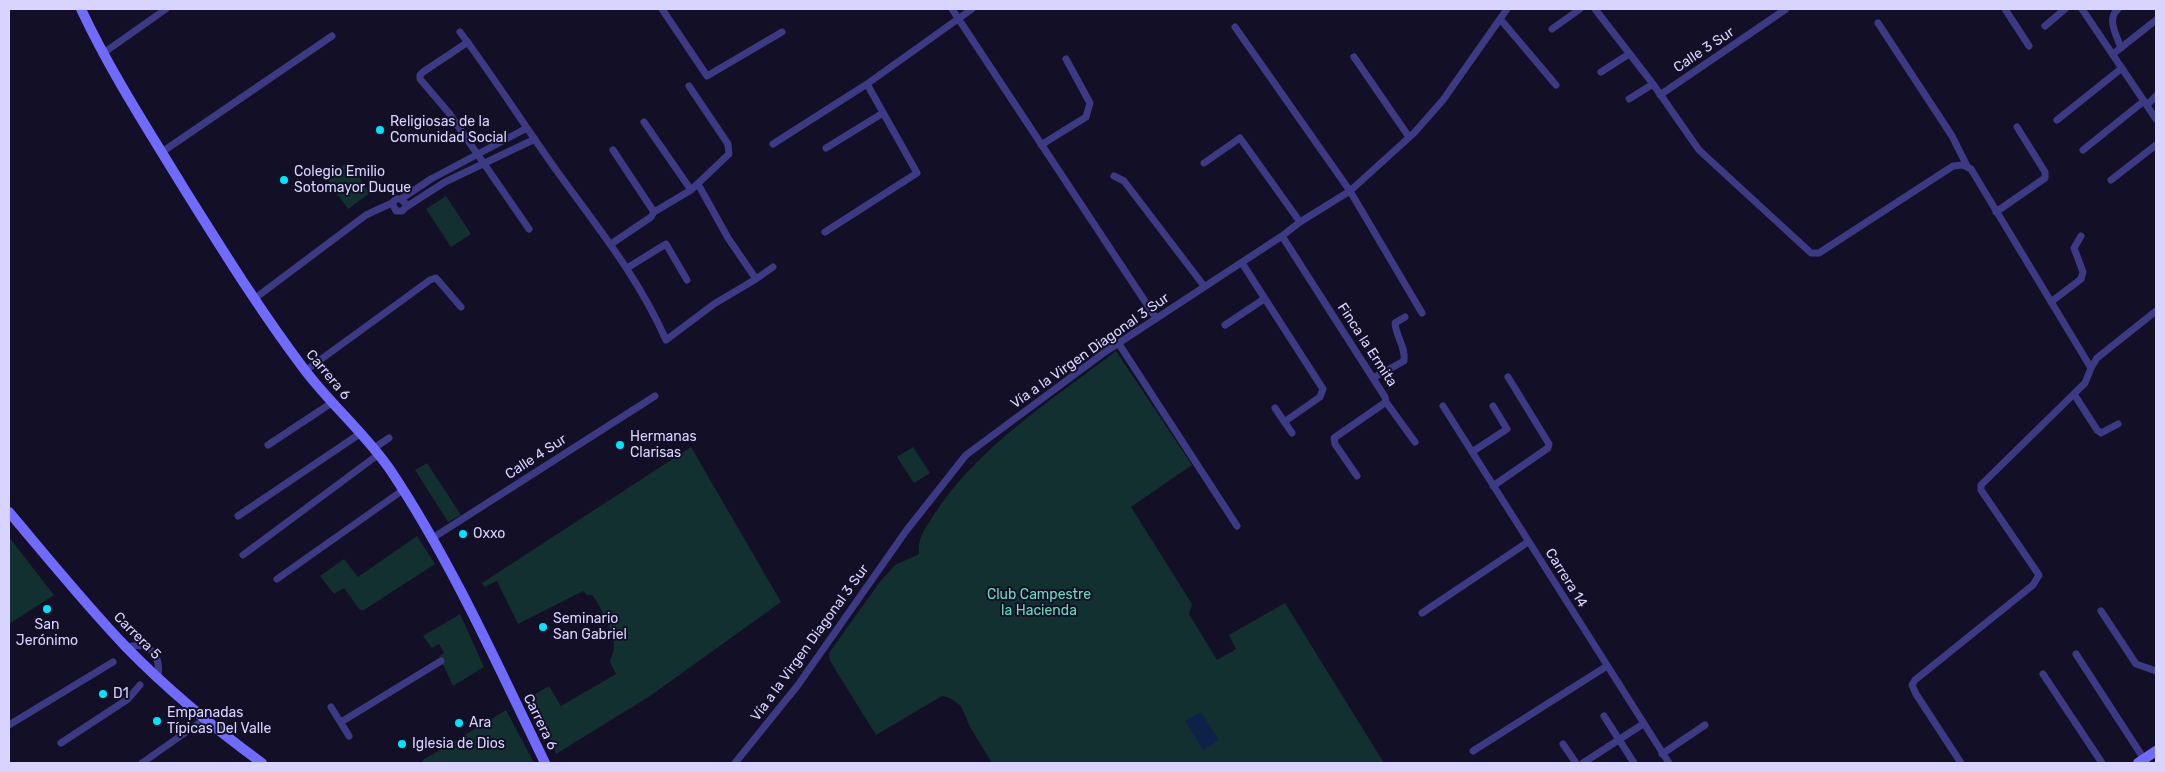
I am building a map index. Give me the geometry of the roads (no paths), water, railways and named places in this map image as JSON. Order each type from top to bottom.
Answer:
[{"type":"main road","name":"Carrera 6","points":[[81,9],[102,54],[254,299],[305,371],[376,451],[403,490],[484,635],[545,763]]},
{"type":"main road","name":"Carrera 5","points":[[9,512],[98,617],[127,647],[158,677],[262,763]]},
{"type":"main road","points":[[2141,761],[2156,751]]},
{"type":"street","points":[[102,54],[166,9]]},
{"type":"street","points":[[662,9],[707,76],[782,32]]},
{"type":"street","points":[[952,9],[1156,318]]},
{"type":"street","points":[[773,144],[867,84],[972,9]]},
{"type":"street","name":"Vía a la Virgen Diagonal 3 Sur","points":[[735,763],[798,685],[906,531],[966,455],[1156,318],[1350,191],[1409,137],[1443,100],[1507,9]]},
{"type":"street","points":[[1552,29],[1580,9]]},
{"type":"street","points":[[1595,9],[1653,84],[1698,150],[1811,253],[1818,253],[1953,166],[1967,166]]},
{"type":"street","name":"Calle 3 Sur","points":[[1660,95],[1786,9]]},
{"type":"street","points":[[2045,26],[2065,9]]},
{"type":"street","points":[[2082,9],[2155,116]]},
{"type":"street","points":[[2118,9],[2115,11],[2112,21],[2121,48]]},
{"type":"street","points":[[2007,10],[2029,46]]},
{"type":"street","points":[[1501,20],[1556,85]]},
{"type":"street","points":[[2113,54],[2156,20]]},
{"type":"street","points":[[1878,23],[1952,136],[1967,166],[1971,169],[2090,368]]},
{"type":"street","points":[[1235,27],[1350,191],[1422,313]]},
{"type":"street","points":[[460,32],[611,244],[654,311],[666,340],[714,304],[773,267]]},
{"type":"street","points":[[162,152],[332,36]]},
{"type":"street","points":[[468,42],[423,72],[420,75],[420,80],[449,113],[529,229]]},
{"type":"street","points":[[1602,72],[1629,54]]},
{"type":"street","points":[[1354,57],[1409,137]]},
{"type":"street","points":[[1041,145],[1086,117],[1090,103],[1066,59]]},
{"type":"street","points":[[2057,120],[2122,68]]},
{"type":"street","points":[[824,232],[917,173],[867,84]]},
{"type":"street","points":[[1629,99],[1653,84]]},
{"type":"street","points":[[611,244],[651,217],[654,212],[691,190],[729,154],[728,144],[689,86]]},
{"type":"street","points":[[2083,150],[2156,96]]},
{"type":"street","points":[[826,148],[883,112]]},
{"type":"street","points":[[644,122],[691,190]]},
{"type":"street","points":[[1996,212],[2045,178],[2045,172],[2017,127]]},
{"type":"street","points":[[254,299],[366,215],[392,203],[396,199],[401,199],[420,186],[527,128]]},
{"type":"street","points":[[516,134],[522,144]]},
{"type":"street","points":[[1204,163],[1240,138],[1300,222]]},
{"type":"street","points":[[392,203],[396,212],[402,211],[462,173],[535,139]]},
{"type":"street","points":[[2111,180],[2156,145]]},
{"type":"street","points":[[613,150],[654,212]]},
{"type":"street","points":[[458,165],[462,173]]},
{"type":"street","points":[[1114,176],[1124,181],[1204,286]]},
{"type":"street","points":[[698,184],[728,238],[756,279]]},
{"type":"street","points":[[420,186],[425,195]]},
{"type":"street","points":[[401,199],[406,204],[406,207]]},
{"type":"street","name":"Finca la Ermita","points":[[1282,236],[1385,397],[1386,402],[1334,438],[1335,444],[1357,476]]},
{"type":"street","points":[[2051,302],[2081,279],[2083,272],[2074,248],[2081,236]]},
{"type":"street","points":[[627,268],[666,244],[687,280]]},
{"type":"street","points":[[1242,263],[1323,389],[1320,397],[1284,422]]},
{"type":"street","points":[[305,371],[430,280],[436,278],[462,307]]},
{"type":"street","points":[[1225,325],[1264,299]]},
{"type":"street","points":[[1961,763],[1912,686],[1915,680],[2033,586],[2039,575],[1980,487],[2085,383],[2090,368],[2097,358],[2156,310]]},
{"type":"street","points":[[1373,378],[1404,361],[1405,353],[1396,331],[1395,323],[1405,317]]},
{"type":"street","points":[[1119,344],[1237,526]]},
{"type":"street","points":[[1493,486],[1548,448],[1549,444],[1508,377]]},
{"type":"street","points":[[2074,394],[2097,430],[2101,433],[2118,424]]},
{"type":"street","name":"Calle 4 Sur","points":[[431,539],[655,396]]},
{"type":"street","points":[[268,445],[333,402]]},
{"type":"street","points":[[1386,402],[1415,442]]},
{"type":"street","name":"Carrera 14","points":[[1443,406],[1668,763]]},
{"type":"street","points":[[1472,452],[1507,429],[1493,406]]},
{"type":"street","points":[[1275,408],[1292,433]]},
{"type":"street","points":[[238,516],[361,433]]},
{"type":"street","points":[[243,556],[376,451],[389,438]]},
{"type":"street","points":[[277,579],[403,490]]},
{"type":"street","points":[[1422,613],[1528,542]]},
{"type":"street","points":[[2101,611],[2136,664],[2156,670]]},
{"type":"street","points":[[127,647],[144,646],[152,651],[157,657],[160,666],[158,677]]},
{"type":"street","points":[[2076,654],[2141,761]]},
{"type":"street","points":[[341,722],[441,661]]},
{"type":"street","points":[[9,725],[113,662]]},
{"type":"street","points":[[1473,751],[1607,666]]},
{"type":"street","points":[[2043,674],[2102,763]]},
{"type":"street","points":[[61,743],[128,699],[140,685]]},
{"type":"street","points":[[331,707],[349,736]]},
{"type":"street","points":[[1604,716],[1634,763]]},
{"type":"street","points":[[142,763],[206,718]]},
{"type":"street","points":[[1582,763],[1643,724]]},
{"type":"street","points":[[1662,754],[1705,725]]},
{"type":"street","points":[[1563,744],[1574,762]]},
{"type":"water","points":[[1201,712],[1219,740],[1203,750],[1185,721]]},
{"type":"place","name":"Religiosas de la Comunidad Social","points":[[380,130]]},
{"type":"place","name":"Colegio Emilio Sotomayor Duque","points":[[284,180]]},
{"type":"place","name":"Hermanas Clarisas","points":[[620,445]]},
{"type":"place","name":"Oxxo","points":[[463,534]]},
{"type":"place","name":"San Jerónimo","points":[[47,609]]},
{"type":"place","name":"Seminario San Gabriel","points":[[543,627]]},
{"type":"place","name":"D1","points":[[103,694]]},
{"type":"place","name":"Empanadas Típicas Del Valle","points":[[157,721]]},
{"type":"place","name":"Ara","points":[[459,723]]},
{"type":"place","name":"Iglesia de Dios","points":[[402,744]]},
{"type":"park label","name":"Club Campestre la Hacienda","points":[[1039,604]]}]
